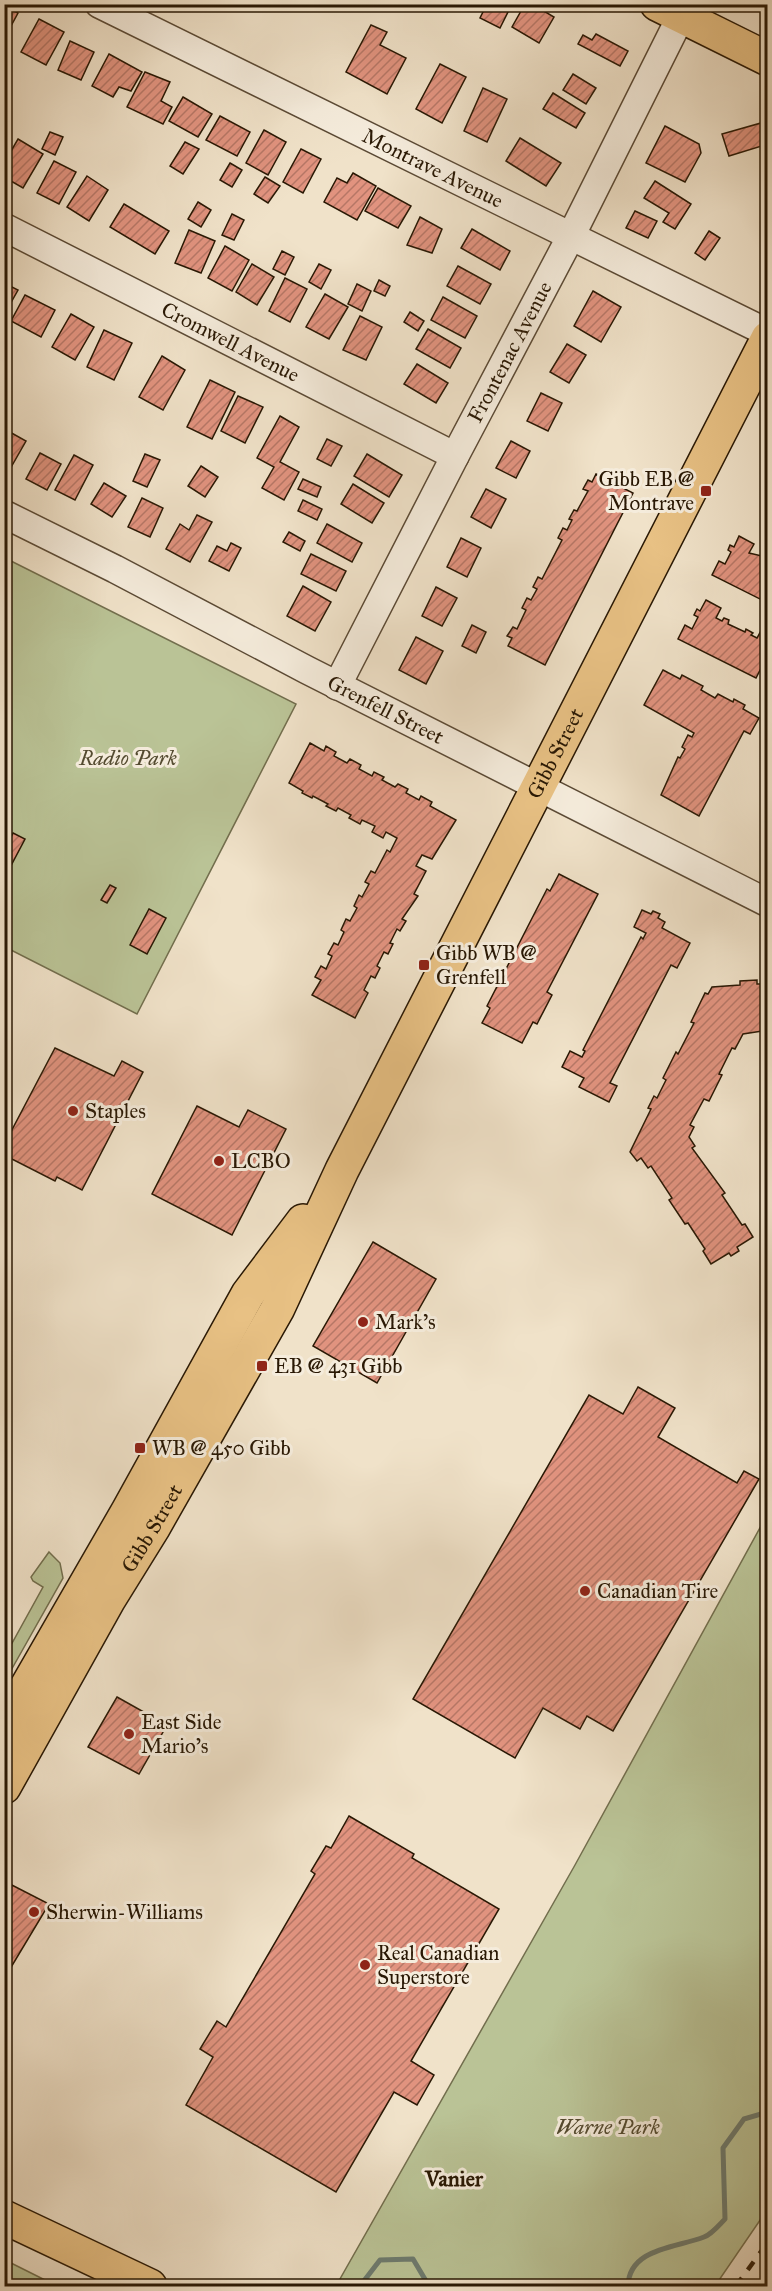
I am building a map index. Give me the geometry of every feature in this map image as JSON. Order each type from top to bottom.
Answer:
[{"type":"main road","points":[[669,10],[768,59]]},
{"type":"main road","name":"Gibb Street","points":[[4,1787],[109,1599],[153,1528],[278,1308],[342,1170],[768,338]]},
{"type":"main road","name":"Gibb Street","points":[[4,1726],[128,1511],[248,1294],[342,1170]]},
{"type":"main road","points":[[4,2217],[150,2286]]},
{"type":"street","name":"Montrave Avenue","points":[[99,4],[768,333]]},
{"type":"street","name":"Frontenac Avenue","points":[[337,686],[571,236],[669,10]]},
{"type":"street","name":"Cromwell Avenue","points":[[4,227],[455,456]]},
{"type":"street","name":"Grenfell Street","points":[[4,514],[115,569],[337,686],[768,903]]},
{"type":"green space","name":"Radio Park","points":[[5,558],[296,704],[137,1014],[5,947]]},
{"type":"green space","name":"Warne Park","points":[[767,1515],[767,2210],[715,2286],[336,2286],[575,1865]]},
{"type":"green space","points":[[49,1552],[60,1563],[63,1578],[5,1681],[5,1656],[43,1587],[31,1577]]},
{"type":"green space","points":[[5,2260],[57,2286],[5,2286]]},
{"type":"building","points":[[487,4],[512,4],[500,28],[480,18]]},
{"type":"building","points":[[525,4],[532,4],[554,17],[539,43],[512,27]]},
{"type":"building","points":[[4,5],[18,13],[5,37],[4,37]]},
{"type":"building","points":[[39,19],[64,32],[46,65],[21,52]]},
{"type":"building","points":[[371,25],[387,32],[380,45],[406,58],[387,94],[346,72]]},
{"type":"building","points":[[596,34],[628,51],[620,66],[578,44],[583,35],[592,40]]},
{"type":"building","points":[[70,41],[94,52],[81,80],[58,70]]},
{"type":"building","points":[[109,54],[142,72],[131,91],[119,87],[113,97],[92,86]]},
{"type":"building","points":[[440,64],[466,77],[442,123],[416,109]]},
{"type":"building","points":[[145,72],[170,82],[161,101],[172,107],[163,124],[127,107]]},
{"type":"building","points":[[573,74],[596,88],[586,104],[563,90]]},
{"type":"building","points":[[483,88],[507,99],[487,142],[464,131]]},
{"type":"building","points":[[553,93],[585,113],[576,128],[543,109]]},
{"type":"building","points":[[183,97],[212,114],[198,137],[169,121]]},
{"type":"building","points":[[220,116],[250,132],[237,156],[206,140]]},
{"type":"building","points":[[768,121],[768,144],[729,156],[722,134]]},
{"type":"building","points":[[665,126],[699,144],[701,153],[685,182],[646,163]]},
{"type":"building","points":[[264,130],[286,142],[268,175],[246,163]]},
{"type":"building","points":[[50,132],[63,137],[55,155],[42,149]]},
{"type":"building","points":[[520,138],[561,163],[546,186],[506,161]]},
{"type":"building","points":[[18,139],[43,154],[23,188],[4,177],[4,163]]},
{"type":"building","points":[[185,142],[199,149],[183,174],[170,166]]},
{"type":"building","points":[[301,149],[321,159],[303,193],[283,182]]},
{"type":"building","points":[[54,161],[76,172],[59,204],[37,193]]},
{"type":"building","points":[[230,163],[242,170],[232,187],[220,180]]},
{"type":"building","points":[[353,173],[376,186],[357,220],[324,202],[337,178],[347,183]]},
{"type":"building","points":[[87,176],[108,190],[89,221],[67,207]]},
{"type":"building","points":[[265,177],[280,186],[268,203],[254,194]]},
{"type":"building","points":[[655,181],[691,204],[675,229],[663,222],[669,213],[644,198]]},
{"type":"building","points":[[378,188],[411,206],[398,228],[365,211]]},
{"type":"building","points":[[198,202],[211,210],[201,227],[188,219]]},
{"type":"building","points":[[124,204],[169,231],[155,254],[110,227]]},
{"type":"building","points":[[635,211],[657,221],[648,238],[626,228]]},
{"type":"building","points":[[232,214],[244,220],[234,240],[222,235]]},
{"type":"building","points":[[420,217],[442,229],[432,253],[407,245]]},
{"type":"building","points":[[472,229],[510,251],[500,270],[461,248]]},
{"type":"building","points":[[189,230],[215,241],[201,273],[175,263]]},
{"type":"building","points":[[709,231],[720,238],[705,260],[695,253]]},
{"type":"building","points":[[225,246],[249,260],[232,291],[208,278]]},
{"type":"building","points":[[282,251],[294,257],[285,275],[273,269]]},
{"type":"building","points":[[252,264],[274,277],[257,305],[236,292]]},
{"type":"building","points":[[319,264],[331,270],[321,289],[309,282]]},
{"type":"building","points":[[458,266],[491,284],[480,304],[447,286]]},
{"type":"building","points":[[285,278],[307,289],[290,322],[269,311]]},
{"type":"building","points":[[379,280],[390,286],[385,296],[374,291]]},
{"type":"building","points":[[4,283],[18,290],[4,315]]},
{"type":"building","points":[[357,284],[371,291],[362,311],[348,304]]},
{"type":"building","points":[[593,291],[621,307],[601,342],[574,326]]},
{"type":"building","points":[[325,294],[348,307],[329,339],[306,327]]},
{"type":"building","points":[[25,295],[55,310],[41,337],[11,321]]},
{"type":"building","points":[[443,297],[477,316],[465,338],[431,320]]},
{"type":"building","points":[[410,312],[424,321],[418,331],[404,322]]},
{"type":"building","points":[[71,314],[94,327],[75,360],[52,347]]},
{"type":"building","points":[[360,316],[382,327],[366,360],[343,350]]},
{"type":"building","points":[[428,329],[461,348],[450,368],[416,349]]},
{"type":"building","points":[[104,330],[132,343],[114,380],[87,367]]},
{"type":"building","points":[[567,344],[586,355],[569,383],[550,372]]},
{"type":"building","points":[[162,356],[185,370],[163,410],[139,397]]},
{"type":"building","points":[[417,364],[448,383],[436,403],[404,384]]},
{"type":"building","points":[[210,380],[235,392],[212,439],[187,427]]},
{"type":"building","points":[[541,393],[562,403],[548,431],[527,421]]},
{"type":"building","points":[[238,396],[263,407],[245,443],[221,431]]},
{"type":"building","points":[[280,416],[299,427],[280,462],[299,472],[284,500],[262,488],[274,467],[257,458]]},
{"type":"building","points":[[8,431],[26,441],[10,469],[4,466],[4,437]]},
{"type":"building","points":[[327,439],[342,446],[331,466],[317,459]]},
{"type":"building","points":[[511,441],[530,451],[516,478],[496,468]]},
{"type":"building","points":[[40,453],[61,464],[47,490],[26,479]]},
{"type":"building","points":[[145,454],[160,460],[147,487],[133,481]]},
{"type":"building","points":[[367,454],[402,475],[389,497],[354,476]]},
{"type":"building","points":[[74,455],[93,465],[75,500],[55,490]]},
{"type":"building","points":[[201,466],[218,477],[205,497],[188,486]]},
{"type":"building","points":[[596,474],[633,493],[545,665],[508,646],[512,638],[507,636],[513,627],[517,629],[526,610],[522,608],[527,598],[531,600],[537,589],[533,587],[538,577],[542,579],[562,540],[558,538],[563,528],[567,530],[572,520],[569,519],[574,510],[577,511],[588,491],[583,489],[588,480],[592,482]]},
{"type":"building","points":[[303,479],[321,487],[317,497],[298,489]]},
{"type":"building","points":[[104,483],[126,496],[112,517],[91,504]]},
{"type":"building","points":[[353,484],[384,503],[372,523],[341,504]]},
{"type":"building","points":[[486,489],[506,499],[491,528],[471,517]]},
{"type":"building","points":[[142,498],[163,508],[150,537],[128,527]]},
{"type":"building","points":[[303,500],[322,509],[317,520],[298,511]]},
{"type":"building","points":[[197,515],[212,522],[190,562],[166,549],[180,524],[189,530]]},
{"type":"building","points":[[327,524],[362,543],[352,562],[317,543]]},
{"type":"building","points":[[289,532],[305,541],[300,551],[283,542]]},
{"type":"building","points":[[739,536],[754,544],[749,553],[762,556],[761,559],[768,562],[768,603],[712,575],[719,561],[725,564],[731,552],[728,550],[730,545],[734,547]]},
{"type":"building","points":[[461,538],[481,548],[467,577],[447,567]]},
{"type":"building","points":[[231,543],[241,548],[229,571],[209,561],[217,546],[227,551]]},
{"type":"building","points":[[311,554],[346,571],[336,591],[301,574]]},
{"type":"building","points":[[303,586],[331,602],[315,631],[287,616]]},
{"type":"building","points":[[436,587],[457,598],[442,626],[422,616]]},
{"type":"building","points":[[706,600],[721,608],[716,618],[722,621],[724,618],[729,620],[728,624],[745,632],[746,629],[757,638],[762,629],[768,631],[768,655],[756,678],[678,639],[685,625],[692,629],[698,617],[694,615],[697,609],[700,611]]},
{"type":"building","points":[[472,625],[486,632],[476,653],[462,646]]},
{"type":"building","points":[[416,637],[443,651],[426,684],[399,670]]},
{"type":"building","points":[[663,670],[680,679],[682,675],[703,686],[701,690],[715,698],[718,694],[733,702],[734,699],[745,705],[743,709],[759,718],[750,734],[744,731],[699,816],[661,795],[678,757],[680,758],[685,749],[682,747],[688,735],[692,737],[694,733],[644,705]]},
{"type":"building","points":[[310,743],[324,751],[326,746],[336,752],[334,756],[347,763],[350,759],[361,765],[359,769],[372,776],[374,772],[384,777],[382,780],[395,787],[398,784],[408,789],[406,793],[419,800],[421,796],[432,802],[430,806],[456,820],[432,859],[422,855],[416,866],[426,871],[414,894],[418,896],[402,919],[406,921],[400,931],[397,929],[390,943],[393,944],[388,954],[384,952],[377,966],[380,968],[375,978],[371,976],[364,990],[368,993],[355,1018],[312,995],[321,980],[315,977],[321,966],[326,969],[332,956],[328,954],[334,943],[338,945],[344,932],[341,930],[346,919],[350,921],[357,908],[354,906],[359,895],[362,897],[369,884],[365,882],[371,871],[375,873],[387,850],[390,852],[397,838],[386,832],[383,838],[372,832],[375,826],[362,820],[360,824],[349,818],[351,815],[338,808],[336,811],[326,806],[328,804],[302,793],[303,791],[289,783]]},
{"type":"building","points":[[13,833],[25,839],[4,879],[4,845],[7,846]]},
{"type":"building","points":[[559,874],[598,894],[547,992],[552,995],[537,1024],[533,1022],[522,1043],[482,1023],[490,1008],[487,1006],[547,889],[550,891]]},
{"type":"building","points":[[110,885],[116,888],[107,903],[101,900]]},
{"type":"building","points":[[149,909],[166,918],[147,954],[130,945]]},
{"type":"building","points":[[642,910],[651,914],[653,911],[660,914],[658,918],[665,922],[662,928],[690,943],[677,968],[671,965],[610,1083],[617,1086],[609,1102],[579,1087],[584,1078],[562,1067],[570,1051],[582,1057],[585,1051],[583,1050],[641,937],[643,939],[646,933],[634,927]]},
{"type":"building","points":[[757,980],[757,984],[768,984],[768,1030],[743,1034],[735,1049],[732,1048],[709,1101],[704,1099],[690,1125],[694,1127],[689,1137],[695,1146],[692,1148],[725,1193],[722,1195],[742,1225],[745,1224],[753,1237],[737,1247],[739,1251],[731,1256],[729,1253],[711,1264],[703,1251],[705,1249],[669,1200],[672,1198],[651,1166],[648,1168],[641,1158],[637,1161],[630,1152],[651,1109],[648,1108],[654,1096],[657,1098],[666,1080],[663,1078],[694,1023],[691,1022],[705,993],[708,994],[712,987],[740,985],[740,981]]},
{"type":"building","name":"Staples","points":[[55,1048],[114,1076],[122,1061],[143,1072],[82,1190],[57,1177],[55,1181],[4,1155],[4,1145]]},
{"type":"building","name":"LCBO","points":[[197,1106],[239,1127],[248,1110],[286,1129],[232,1235],[152,1194]]},
{"type":"building","points":[[373,1242],[436,1279],[377,1383],[313,1346]]},
{"type":"building","name":"Canadian Tire","points":[[638,1387],[675,1408],[658,1437],[737,1483],[744,1471],[759,1479],[613,1731],[587,1716],[580,1729],[543,1708],[515,1758],[413,1699],[589,1395],[623,1414]]},
{"type":"building","points":[[117,1697],[167,1725],[139,1774],[88,1747]]},
{"type":"building","name":"Real Canadian Superstore","points":[[349,1816],[414,1854],[412,1858],[499,1909],[411,2061],[434,2075],[417,2105],[394,2092],[336,2192],[186,2105],[213,2057],[200,2049],[217,2021],[226,2027],[315,1874],[311,1871],[326,1846],[331,1848]]},
{"type":"building","points":[[4,1881],[49,1904],[4,1979]]},
{"type":"waterway","points":[[628,2286],[630,2273],[645,2257],[656,2251],[707,2236],[725,2219],[723,2148],[744,2119],[768,2112]]},
{"type":"waterway","points":[[360,2286],[380,2260],[413,2259],[429,2286]]},
{"type":"waterway","points":[[4,2280],[17,2286]]},
{"type":"railway","points":[[736,2286],[768,2242]]},
{"type":"place","name":"Gibb EB @ Montrave","points":[[706,491]]},
{"type":"place","name":"Gibb WB @ Grenfell","points":[[424,965]]},
{"type":"place","name":"Staples","points":[[73,1111]]},
{"type":"place","name":"LCBO","points":[[219,1161]]},
{"type":"place","name":"Mark's","points":[[363,1322]]},
{"type":"place","name":"EB @ 431 Gibb","points":[[262,1366]]},
{"type":"place","name":"WB @ 450 Gibb","points":[[140,1448]]},
{"type":"place","name":"Canadian Tire","points":[[585,1591]]},
{"type":"place","name":"East Side Mario's","points":[[129,1734]]},
{"type":"place","name":"Sherwin-Williams","points":[[34,1912]]},
{"type":"place","name":"Real Canadian Superstore","points":[[365,1965]]},
{"type":"district","name":"Vanier","points":[[454,2178]]}]
